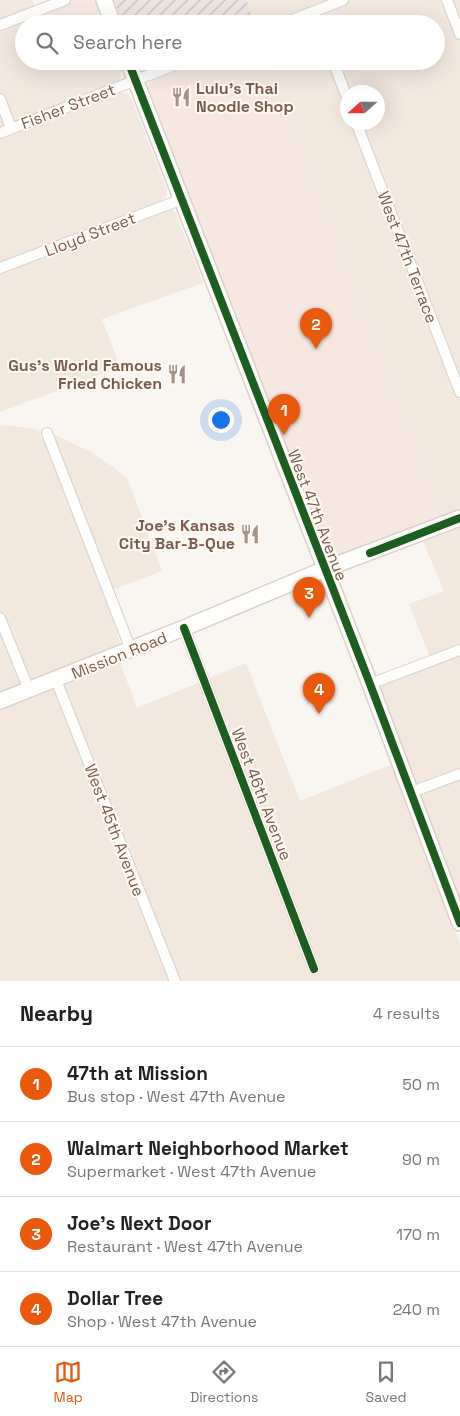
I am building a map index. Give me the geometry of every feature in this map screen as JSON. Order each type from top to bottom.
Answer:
[{"type":"street","points":[[26,15],[65,0]]},
{"type":"street","points":[[104,0],[110,15]]},
{"type":"street","points":[[306,15],[343,0]]},
{"type":"street","points":[[447,0],[460,34]]},
{"type":"street","points":[[0,25],[15,19]]},
{"type":"street","name":"West 47th Avenue","points":[[131,70],[180,200],[370,684],[409,793],[456,900],[460,923]]},
{"type":"street","name":"Fisher Street","points":[[0,132],[161,70]]},
{"type":"street","points":[[336,70],[342,85]]},
{"type":"street","points":[[0,100],[11,128]]},
{"type":"street","name":"West 47th Terrace","points":[[359,130],[460,392]]},
{"type":"street","name":"Lloyd Street","points":[[0,268],[180,200]]},
{"type":"street","points":[[47,433],[131,650]]},
{"type":"street","name":"Mission Road","points":[[0,701],[131,650],[324,570],[460,518]]},
{"type":"street","points":[[0,618],[29,690]]},
{"type":"street","name":"West 46th Avenue","points":[[184,628],[314,969]]},
{"type":"street","points":[[370,684],[460,650]]},
{"type":"street","name":"West 45th Avenue","points":[[56,680],[175,981]]},
{"type":"street","points":[[409,793],[460,774]]},
{"type":"shaded area","points":[[0,0],[32,0],[38,15],[15,15],[15,70],[121,70],[120,80],[0,128]]},
{"type":"shaded area","points":[[73,0],[94,0],[99,15],[37,15]]},
{"type":"shaded area","points":[[114,0],[246,0],[252,15],[120,15]]},
{"type":"shaded area","points":[[246,0],[460,0],[460,510],[439,518],[266,70],[445,70],[445,15],[252,15]]},
{"type":"shaded area","points":[[178,70],[266,70],[439,518],[336,558],[330,557],[326,551],[148,88],[149,84],[156,78]]},
{"type":"shaded area","points":[[120,92],[127,94],[132,100],[167,190],[166,197],[159,202],[0,263],[0,139]]},
{"type":"shaded area","points":[[171,208],[175,212],[203,283],[102,319],[120,367],[0,412],[0,271]]},
{"type":"shaded area","points":[[0,425],[30,428],[57,436],[89,451],[128,480],[162,571],[104,593],[121,645],[0,695]]},
{"type":"shaded area","points":[[460,525],[460,908],[379,690],[381,685],[433,665],[409,604],[444,591],[422,539]]},
{"type":"shaded area","points":[[120,662],[137,708],[246,663],[300,801],[391,765],[460,944],[460,981],[0,981],[0,708]]},
{"type":"cycle path","points":[[131,70],[370,684],[460,923]]},
{"type":"cycle path","points":[[370,553],[460,518]]},
{"type":"cycle path","points":[[184,628],[314,969]]},
{"type":"place","name":"Lulu's Thai Noodle Shop","points":[[181,97]]},
{"type":"place","name":"Walmart Neighborhood Market","points":[[316,349]]},
{"type":"place","name":"Gus's World Famous Fried Chicken","points":[[177,374]]},
{"type":"place","name":"47th at Mission","points":[[284,435]]},
{"type":"place","name":"Joe's Kansas City Bar-B-Que","points":[[250,534]]},
{"type":"place","name":"Joe's Next Door","points":[[309,618]]},
{"type":"place","name":"Dollar Tree","points":[[319,714]]}]
